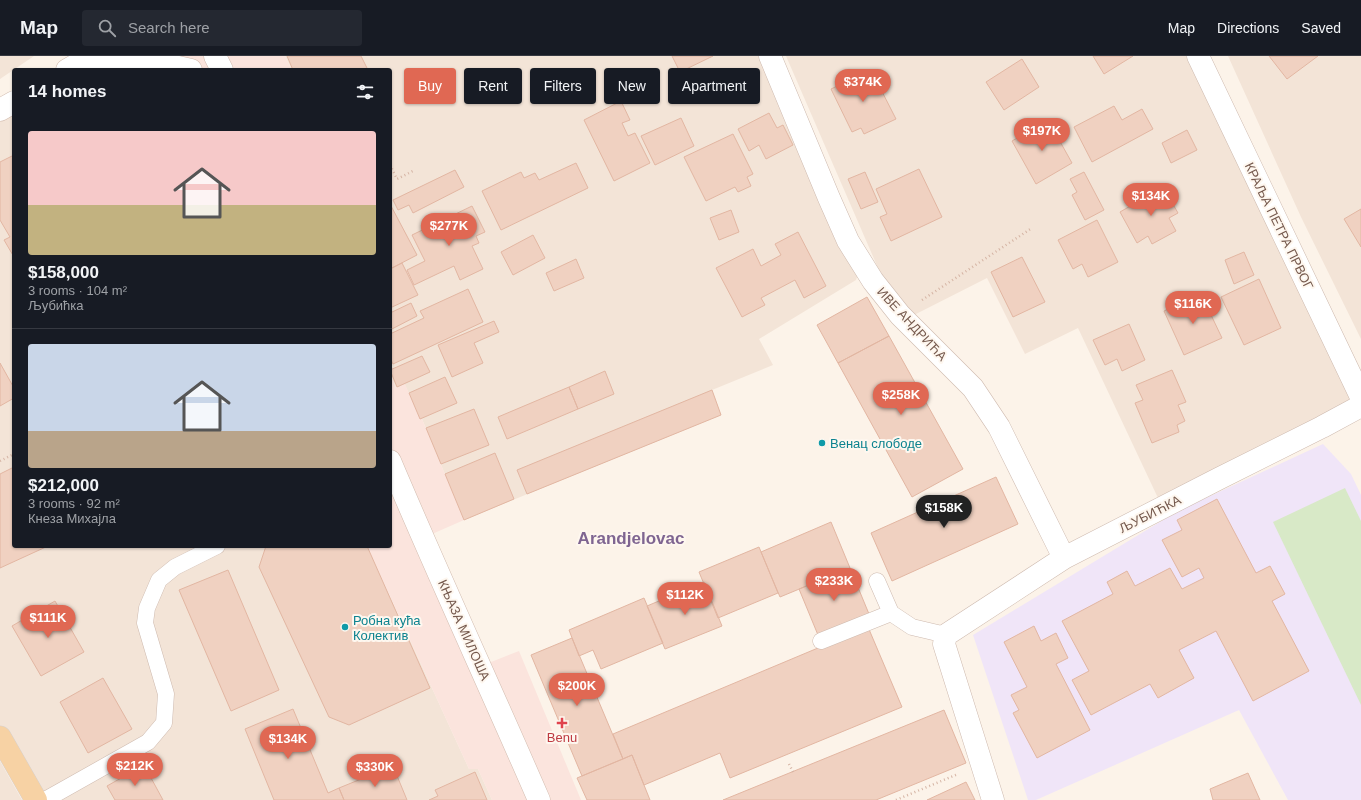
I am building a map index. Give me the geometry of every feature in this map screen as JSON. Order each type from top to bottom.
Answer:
[{"type":"main road","points":[[0,737],[36,800]]},
{"type":"street","points":[[215,56],[221,68]]},
{"type":"street","name":"ИВЕ АНДРИЋА","points":[[770,56],[848,241],[873,281],[900,315],[973,388],[999,428],[1064,558]]},
{"type":"street","name":"КРАЉА ПЕТРА ПРВОГ","points":[[1198,56],[1361,397]]},
{"type":"street","points":[[71,68],[90,57],[152,61],[182,68]]},
{"type":"street","points":[[0,110],[12,103]]},
{"type":"street","name":"ЉУБИЋКА","points":[[946,635],[1064,558],[1361,406]]},
{"type":"street","name":"КЊАЗА МИЛОША","points":[[392,466],[539,800]]},
{"type":"street","points":[[946,635],[944,644],[993,800]]},
{"type":"lane","points":[[45,800],[148,742],[164,723],[166,694],[145,623],[147,608],[159,580],[175,568],[213,548]]},
{"type":"lane","points":[[877,581],[891,613],[912,627],[946,635]]},
{"type":"lane","points":[[821,641],[891,613]]},
{"type":"path","points":[[392,169],[397,179],[413,171]]},
{"type":"path","points":[[900,315],[1032,228]]},
{"type":"path","points":[[0,461],[12,455]]},
{"type":"path","points":[[789,764],[793,772]]},
{"type":"path","points":[[896,800],[982,764]]},
{"type":"shaded area","points":[[0,56],[34,56],[16,68],[12,68],[12,71],[0,79]]},
{"type":"shaded area","points":[[142,56],[285,56],[291,68],[148,68]]},
{"type":"shaded area","points":[[285,56],[768,56],[859,272],[856,280],[759,339],[773,365],[712,390],[721,415],[464,520],[422,419],[420,419],[405,385],[396,388],[392,378],[392,68],[291,68]]},
{"type":"shaded area","points":[[786,56],[1186,56],[1353,401],[1158,498],[1078,328],[1025,354],[987,278],[914,315],[888,291]]},
{"type":"shaded area","points":[[1228,56],[1361,56],[1361,339],[1301,217]]},
{"type":"shaded area","points":[[12,107],[12,548],[368,548],[469,769],[478,769],[492,800],[43,800],[0,726],[0,114]]},
{"type":"shaded area","points":[[392,378],[396,388],[405,384],[420,419],[422,419],[464,520],[423,538],[481,666],[519,651],[581,800],[492,800],[478,769],[469,769],[368,548],[392,548]]},
{"type":"shaded area","points":[[1323,444],[1351,474],[1361,495],[1361,800],[1288,800],[1239,710],[1036,800],[1028,800],[973,635],[1178,511]]},
{"type":"shaded area","points":[[0,761],[22,800],[0,800]]},
{"type":"green space","points":[[1345,488],[1361,521],[1361,705],[1273,522]]},
{"type":"building","points":[[287,56],[361,56],[367,68],[292,68]]},
{"type":"building","points":[[672,56],[713,56],[688,68],[678,68]]},
{"type":"building","points":[[1093,56],[1133,56],[1104,74]]},
{"type":"building","points":[[1269,56],[1318,56],[1287,79]]},
{"type":"building","points":[[1022,59],[1039,87],[1004,110],[986,82]]},
{"type":"building","points":[[871,70],[896,119],[864,134],[861,128],[852,132],[831,89]]},
{"type":"building","points":[[615,104],[622,104],[630,120],[622,123],[628,136],[635,133],[650,163],[614,181],[584,120]]},
{"type":"building","points":[[1114,106],[1122,120],[1142,109],[1153,129],[1092,162],[1074,127]]},
{"type":"building","points":[[769,113],[777,128],[783,125],[793,145],[766,159],[759,145],[749,151],[738,129]]},
{"type":"building","points":[[681,118],[694,146],[655,165],[641,136]]},
{"type":"building","points":[[1048,120],[1072,163],[1036,184],[1012,141]]},
{"type":"building","points":[[1187,130],[1197,150],[1171,163],[1162,143]]},
{"type":"building","points":[[733,134],[753,174],[747,177],[751,186],[738,192],[735,187],[706,201],[684,157]]},
{"type":"building","points":[[12,156],[12,254],[4,240],[10,237],[0,220],[0,162]]},
{"type":"building","points":[[576,163],[588,188],[501,230],[482,191],[521,172],[524,178],[535,173],[539,180]]},
{"type":"building","points":[[919,169],[942,217],[891,241],[880,217],[887,214],[876,189]]},
{"type":"building","points":[[455,170],[464,187],[413,213],[409,205],[398,210],[393,200]]},
{"type":"building","points":[[865,172],[878,202],[861,209],[848,179]]},
{"type":"building","points":[[1084,172],[1104,210],[1085,220],[1072,195],[1077,192],[1070,179]]},
{"type":"building","points":[[1163,187],[1178,213],[1169,218],[1176,231],[1152,244],[1148,236],[1137,243],[1120,212]]},
{"type":"building","points":[[472,206],[485,232],[476,236],[479,243],[472,246],[483,269],[460,280],[454,266],[414,285],[407,270],[425,261],[412,235]]},
{"type":"building","points":[[392,208],[417,255],[392,268]]},
{"type":"building","points":[[1361,209],[1361,247],[1344,219]]},
{"type":"building","points":[[731,210],[739,232],[719,240],[710,218]]},
{"type":"building","points":[[1097,220],[1118,262],[1088,277],[1082,264],[1073,269],[1058,240]]},
{"type":"building","points":[[798,232],[826,286],[804,298],[795,280],[761,298],[765,305],[742,317],[716,268],[753,249],[761,266],[781,255],[775,244]]},
{"type":"building","points":[[533,235],[545,258],[513,275],[501,252]]},
{"type":"building","points":[[1244,252],[1254,275],[1234,284],[1225,260]]},
{"type":"building","points":[[1022,257],[1045,302],[1013,317],[991,272]]},
{"type":"building","points":[[576,259],[584,278],[554,291],[546,273]]},
{"type":"building","points":[[402,263],[418,295],[392,307],[392,268]]},
{"type":"building","points":[[1259,279],[1281,328],[1244,345],[1221,297]]},
{"type":"building","points":[[468,289],[483,322],[393,364],[392,333],[424,318],[420,311]]},
{"type":"building","points":[[1201,294],[1222,338],[1184,355],[1164,311]]},
{"type":"building","points":[[867,297],[889,336],[838,363],[817,325]]},
{"type":"building","points":[[411,303],[417,316],[392,329],[392,312]]},
{"type":"building","points":[[494,321],[499,332],[474,343],[483,363],[452,377],[438,345]]},
{"type":"building","points":[[1129,324],[1145,360],[1122,371],[1117,359],[1105,365],[1093,340]]},
{"type":"building","points":[[889,336],[963,469],[912,497],[838,363]]},
{"type":"building","points":[[422,356],[430,372],[397,387],[392,375],[392,369]]},
{"type":"building","points":[[0,363],[12,384],[12,399],[0,406]]},
{"type":"building","points":[[1172,370],[1186,402],[1178,405],[1185,421],[1177,425],[1179,432],[1152,443],[1135,403],[1143,400],[1136,385]]},
{"type":"building","points":[[605,371],[614,394],[578,409],[569,387]]},
{"type":"building","points":[[445,377],[457,403],[420,419],[409,393]]},
{"type":"building","points":[[569,387],[578,409],[507,439],[498,417]]},
{"type":"building","points":[[712,390],[721,415],[527,494],[517,470]]},
{"type":"building","points":[[474,409],[489,445],[441,464],[426,428]]},
{"type":"building","points":[[495,453],[514,499],[464,520],[445,474]]},
{"type":"building","points":[[12,468],[12,548],[44,548],[0,568],[0,474]]},
{"type":"building","points":[[996,477],[1018,524],[892,581],[871,533]]},
{"type":"building","points":[[1217,499],[1256,573],[1270,566],[1285,594],[1272,601],[1309,671],[1253,701],[1216,631],[1179,650],[1194,678],[1158,698],[1150,684],[1091,715],[1072,680],[1089,671],[1062,621],[1113,594],[1107,582],[1127,571],[1135,586],[1170,568],[1182,589],[1204,578],[1199,568],[1182,577],[1162,540],[1182,530],[1177,520]]},
{"type":"building","points":[[831,522],[850,568],[780,597],[761,552]]},
{"type":"building","points":[[759,547],[778,593],[718,618],[699,572]]},
{"type":"building","name":"Робна кућа Колектив","points":[[265,548],[368,548],[430,688],[349,725],[329,717],[259,567]]},
{"type":"building","points":[[850,568],[869,614],[818,635],[799,589]]},
{"type":"building","points":[[228,570],[279,690],[231,711],[179,590]]},
{"type":"building","points":[[704,582],[722,626],[665,649],[647,606]]},
{"type":"building","points":[[644,598],[663,643],[601,669],[593,650],[579,656],[569,630]]},
{"type":"building","points":[[55,601],[84,652],[41,676],[12,626]]},
{"type":"building","points":[[1034,626],[1041,641],[1056,633],[1068,658],[1056,664],[1090,730],[1037,758],[1013,713],[1019,710],[1011,695],[1027,687],[1004,642]]},
{"type":"building","points":[[868,627],[902,707],[730,778],[720,753],[644,785],[632,755],[623,759],[613,734]]},
{"type":"building","points":[[572,638],[623,759],[582,776],[531,655]]},
{"type":"building","points":[[103,678],[132,729],[88,753],[60,702]]},
{"type":"building","points":[[293,709],[328,793],[339,788],[344,800],[274,800],[245,729]]},
{"type":"building","points":[[944,710],[966,763],[876,800],[723,800]]},
{"type":"building","points":[[632,755],[650,800],[587,800],[577,778]]},
{"type":"building","points":[[144,765],[163,800],[115,800],[107,786]]},
{"type":"building","points":[[393,766],[407,800],[344,800],[339,788]]},
{"type":"building","points":[[475,772],[487,800],[429,800],[438,796],[435,790]]},
{"type":"building","points":[[1248,773],[1260,800],[1213,800],[1210,789]]},
{"type":"building","points":[[966,782],[975,800],[927,800]]},
{"type":"place","name":"Венац слободе","points":[[822,443]]},
{"type":"place","name":"Робна кућа Колектив","points":[[345,627]]},
{"type":"place","name":"Benu","points":[[562,723]]},
{"type":"district","name":"Arandjelovac","points":[[631,538]]}]
